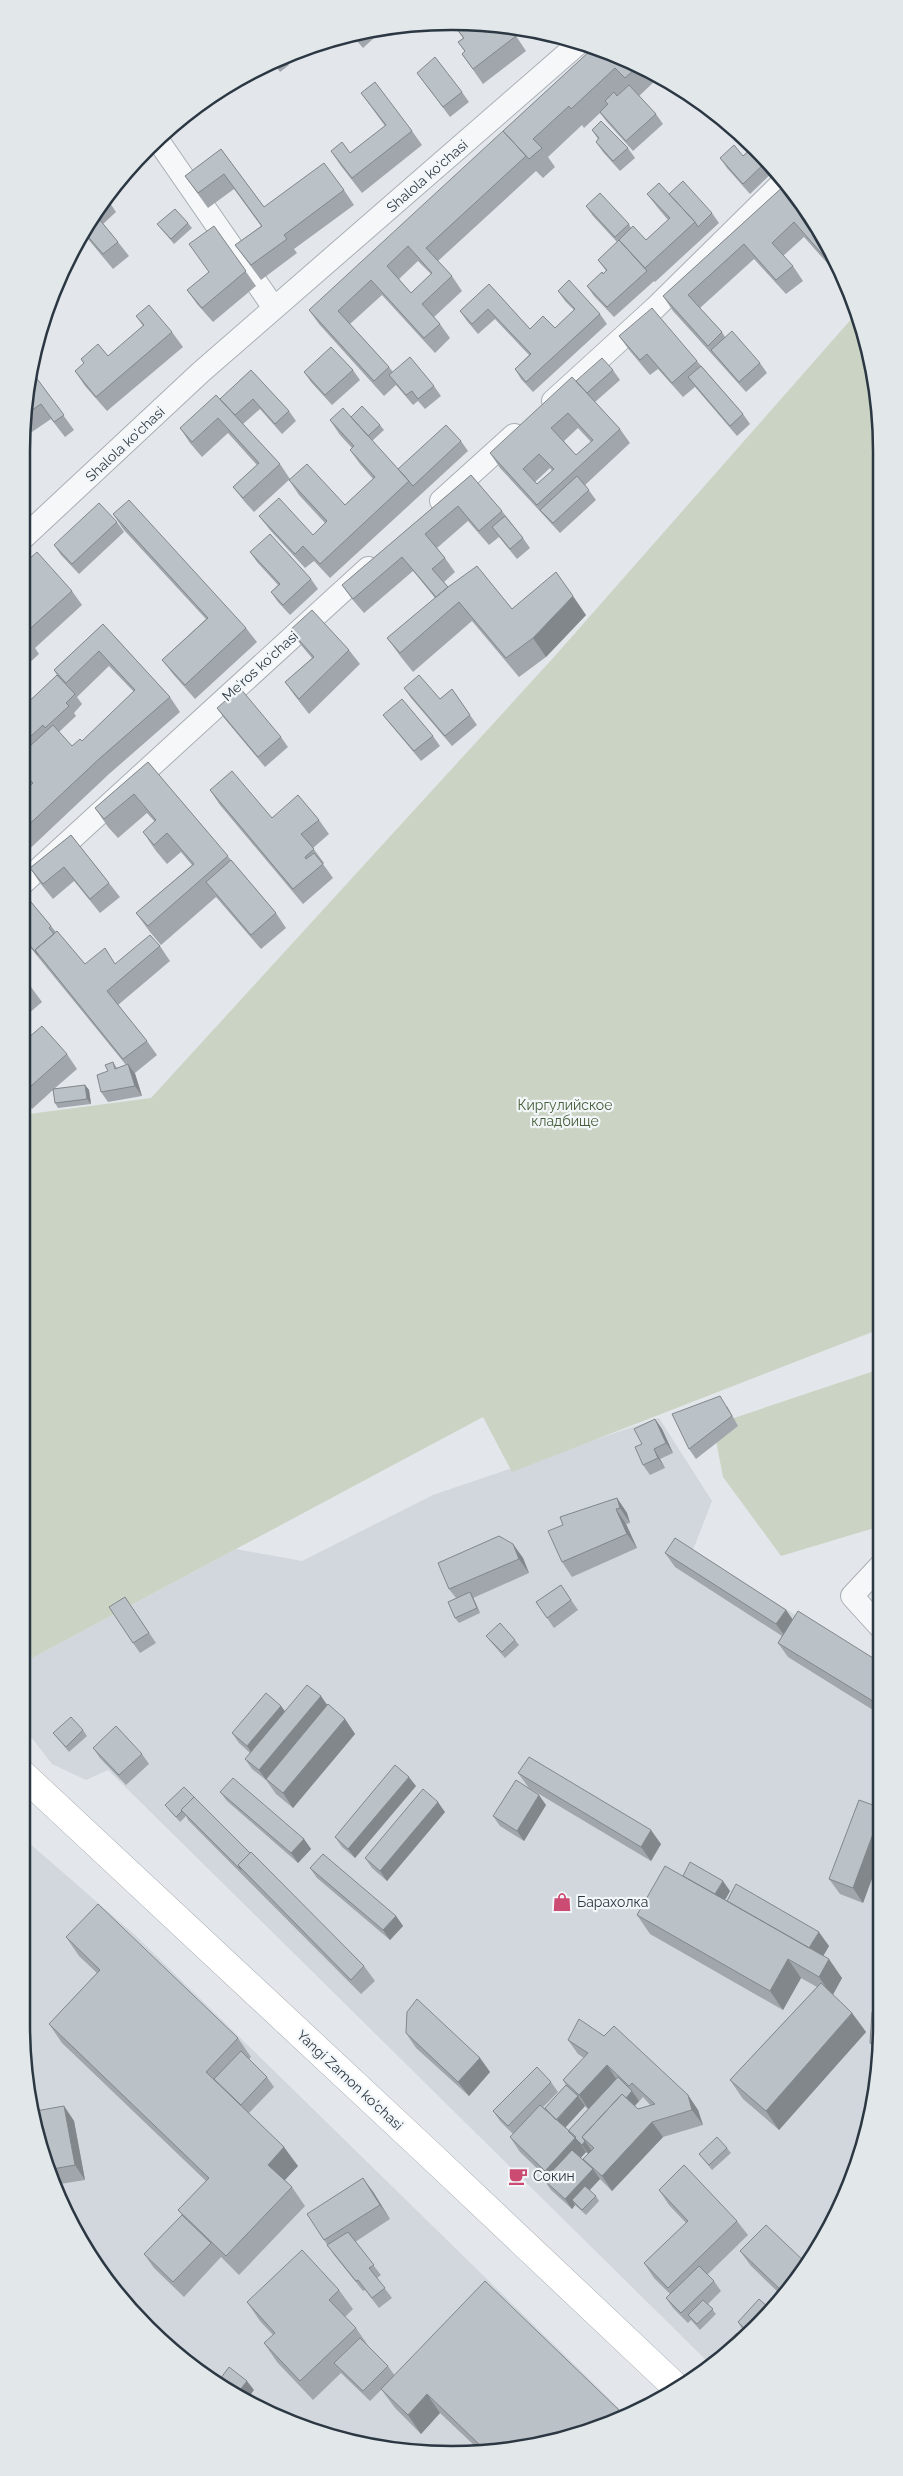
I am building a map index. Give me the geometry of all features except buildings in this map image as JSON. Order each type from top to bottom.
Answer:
[{"type":"street","name":"Shalola ko'chasi","points":[[30,532],[201,372],[573,48]]},
{"type":"street","points":[[162,146],[274,308]]},
{"type":"street","points":[[427,514],[655,308],[779,186]]},
{"type":"street","name":"Meʻros koʻchasi","points":[[30,877],[383,554]]},
{"type":"street","points":[[873,1574],[852,1596],[873,1619]]},
{"type":"street","name":"Yangi Zamon ko'chasi","points":[[30,1781],[426,2150],[672,2384]]},
{"type":"shaded area","name":"Барахолка","points":[[659,1418],[712,1501],[693,1550],[873,1664],[873,2024],[869,2080],[859,2134],[851,2160],[830,2211],[802,2259],[750,2323],[706,2360],[108,1770],[86,1780],[52,1764],[30,1736],[30,1659],[236,1549],[302,1561],[433,1495]]},
{"type":"shaded area","points":[[30,1844],[135,1935],[621,2410],[561,2432],[507,2442],[452,2446],[424,2445],[369,2438],[316,2424],[265,2403],[217,2375],[153,2323],[117,2281],[86,2235],[62,2186],[44,2134],[38,2107],[31,2052]]},
{"type":"green space","name":"Киргулийское кладбище","points":[[852,319],[865,369],[872,424],[873,452],[873,1332],[512,1472],[483,1417],[30,1659],[30,1114],[151,1098],[554,657]]},
{"type":"green space","points":[[873,1371],[873,1528],[781,1556],[723,1477],[713,1425]]},
{"type":"place","name":"Барахолка","points":[[562,1902]]},
{"type":"place","name":"Сокин","points":[[518,2176]]}]
